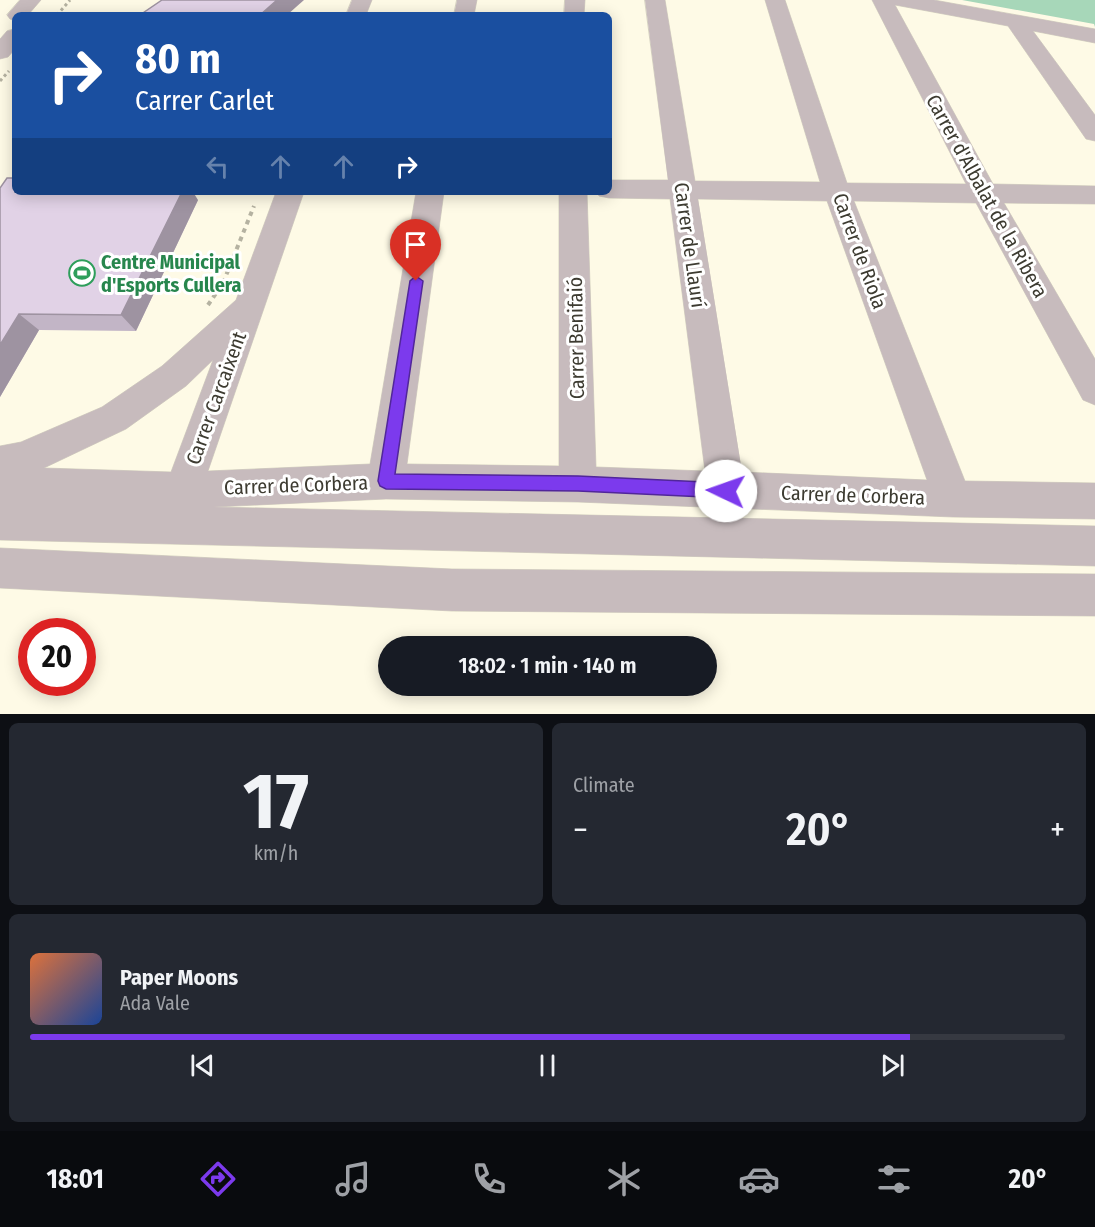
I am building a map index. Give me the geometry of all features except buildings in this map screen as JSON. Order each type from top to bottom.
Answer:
[{"type":"street","points":[[20,12],[31,0]]},
{"type":"street","points":[[37,12],[48,0]]},
{"type":"street","name":"Carrer de Llaurí","points":[[655,0],[726,491]]},
{"type":"street","name":"Carrer de Riola","points":[[775,0],[837,192],[952,499]]},
{"type":"street","name":"Carrer d'Albalat de la Ribera","points":[[882,0],[985,194],[1095,390]]},
{"type":"street","points":[[900,0],[1095,36]]},
{"type":"street","points":[[0,33],[12,20]]},
{"type":"street","points":[[1014,20],[1095,133]]},
{"type":"street","points":[[0,52],[12,39]]},
{"type":"street","points":[[612,189],[1095,195]]},
{"type":"street","name":"Carrer Carcaixent","points":[[183,489],[290,195]]},
{"type":"street","points":[[386,481],[430,195]]},
{"type":"street","name":"Carrer Benifaió","points":[[573,195],[578,484]]},
{"type":"street","name":"Carrer Carcaixent","points":[[0,463],[24,459],[114,418],[174,376],[249,306]]},
{"type":"street","name":"Carrer de Corbera","points":[[0,484],[183,489],[386,481],[578,484],[952,499],[1095,501]]},
{"type":"street","points":[[0,521],[1095,546]]},
{"type":"street","points":[[0,568],[452,590],[1095,595]]},
{"type":"path","points":[[60,12],[70,0]]},
{"type":"path","points":[[204,312],[223,283],[256,202]]},
{"type":"green space","points":[[962,0],[1095,0],[1095,27],[1094,24]]},
{"type":"place","name":"Centre Municipal d'Esports Cullera","points":[[82,273]]},
{"type":"route","points":[[416,281],[386,481],[578,484],[726,491]]}]
